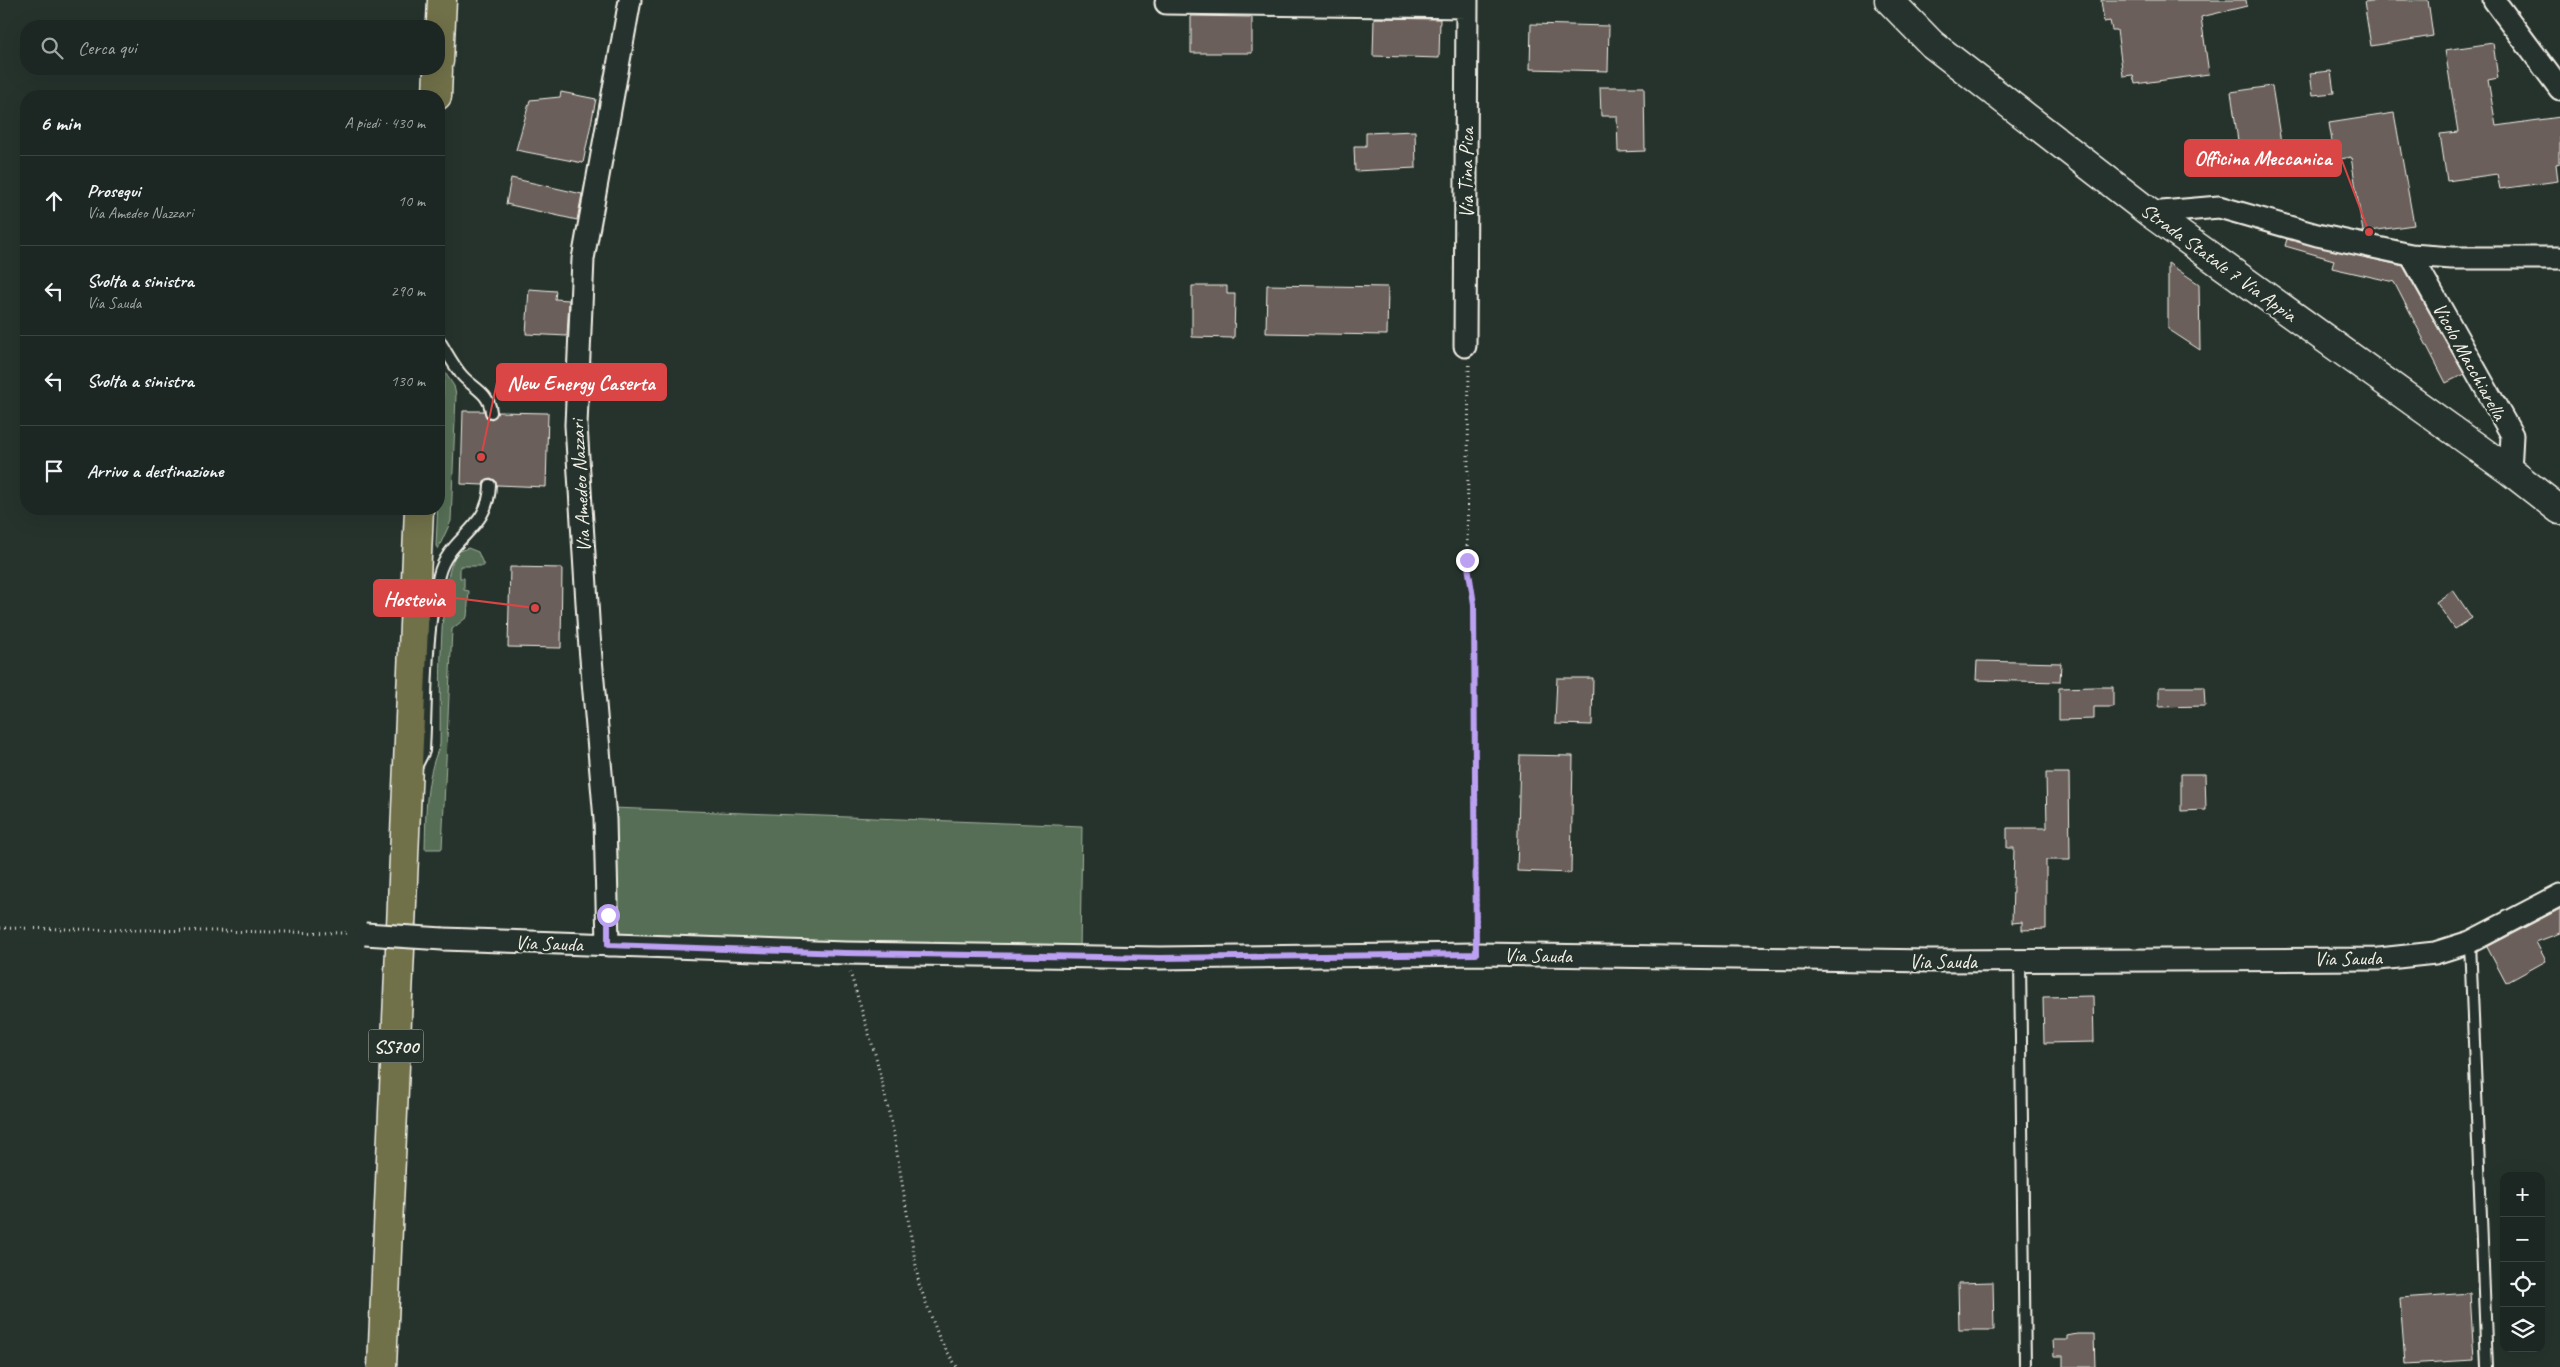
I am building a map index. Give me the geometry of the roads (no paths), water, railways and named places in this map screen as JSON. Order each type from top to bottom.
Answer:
[{"type":"highway","points":[[441,20],[442,0]]},
{"type":"highway","points":[[437,90],[438,75]]},
{"type":"highway","name":"SS700","points":[[376,1357],[384,1306],[419,515]]},
{"type":"main road","name":"Strada Statale 7 Via Appia","points":[[1889,0],[1932,44],[2150,213],[2510,471],[2559,513]]},
{"type":"street","name":"Via Amedeo Nazzari","points":[[608,945],[605,819],[589,635],[576,425],[576,390],[583,259],[630,0]]},
{"type":"street","points":[[2494,0],[2560,89]]},
{"type":"street","points":[[1166,4],[1467,4]]},
{"type":"street","name":"Via Tina Pica","points":[[1465,346],[1467,4]]},
{"type":"street","points":[[2150,213],[2219,207],[2318,235],[2411,255],[2452,258],[2560,258]]},
{"type":"street","name":"Vicolo Macchiarella","points":[[2411,255],[2512,435],[2510,471]]},
{"type":"street","name":"Via Sauda","points":[[365,934],[444,940],[845,953],[1160,958],[1476,954],[2020,960],[2379,958],[2435,953],[2470,942],[2560,894]]},
{"type":"lane","points":[[445,350],[461,375],[482,392],[490,404],[491,412]]},
{"type":"lane","points":[[407,786],[424,751],[431,622],[440,574],[450,552],[480,520],[490,501],[490,485]]},
{"type":"lane","points":[[2470,942],[2486,1367]]},
{"type":"lane","points":[[2020,960],[2025,1367]]},
{"type":"place","name":"Officina Meccanica","points":[[2369,232]]},
{"type":"place","name":"New Energy Caserta","points":[[481,457]]},
{"type":"place","name":"Hostevìa","points":[[535,608]]}]
